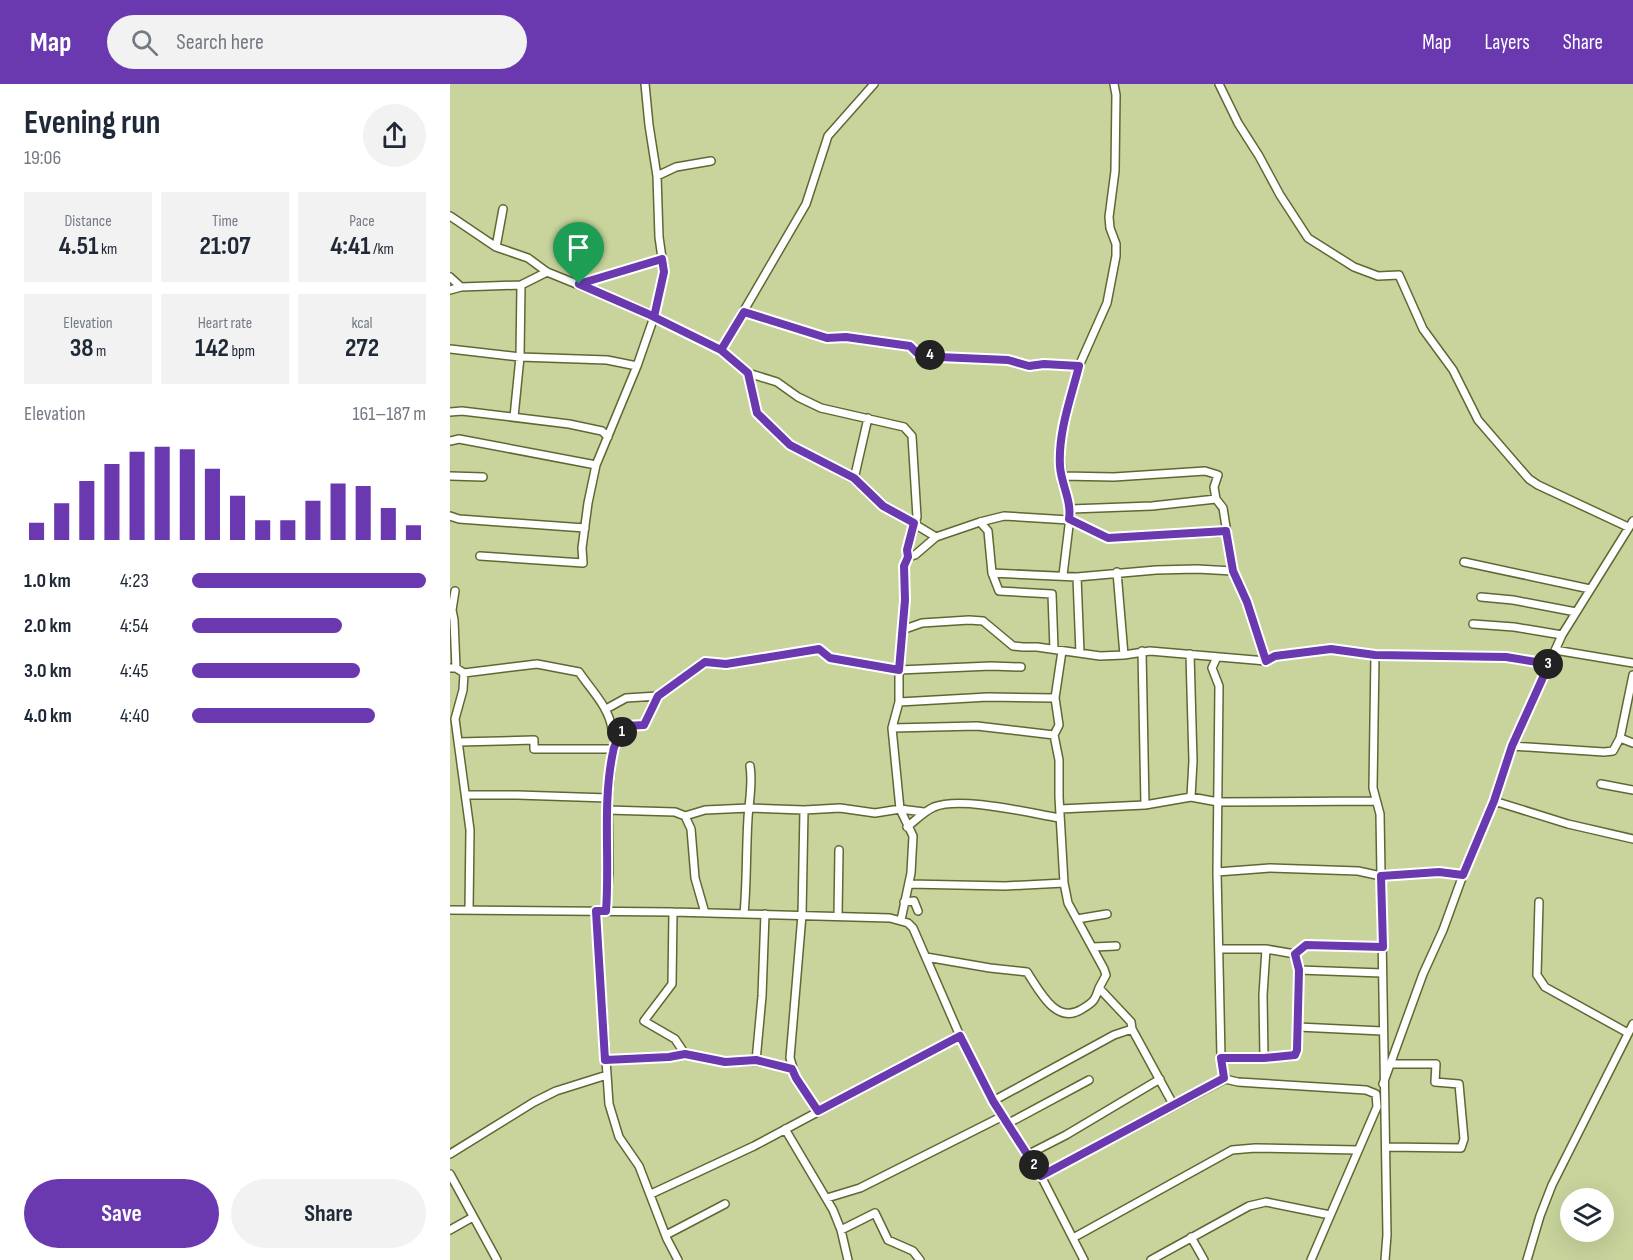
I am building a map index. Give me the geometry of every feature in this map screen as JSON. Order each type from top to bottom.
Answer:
[{"type":"street","points":[[480,556],[583,563],[585,528],[596,465],[637,366],[654,317],[664,272],[659,237],[657,176],[645,84]]},
{"type":"street","points":[[721,350],[806,204],[828,136],[874,84]]},
{"type":"street","points":[[1063,575],[1071,509],[1062,482],[1060,441],[1079,366],[1107,303],[1116,256],[1116,244],[1109,217],[1115,171],[1116,95],[1114,84]]},
{"type":"street","points":[[1219,84],[1238,123],[1308,238],[1354,267],[1378,276],[1399,274],[1423,329],[1452,370],[1478,420],[1529,478],[1538,485],[1631,524],[1562,634],[1512,746],[1494,801],[1423,974],[1383,1084]]},
{"type":"street","points":[[657,176],[676,167],[711,161]]},
{"type":"street","points":[[496,247],[503,209]]},
{"type":"street","points":[[450,216],[496,247],[528,258],[547,272],[654,317],[721,350],[748,373],[777,382],[798,398],[821,408],[904,427],[912,436],[917,517],[904,566],[905,600],[899,670],[899,702],[892,728],[900,809],[913,836],[909,884],[901,920]]},
{"type":"street","points":[[579,284],[662,259]]},
{"type":"street","points":[[450,290],[461,287],[521,285],[547,272]]},
{"type":"street","points":[[450,277],[461,287]]},
{"type":"street","points":[[514,417],[520,357],[521,285]]},
{"type":"street","points":[[744,312],[827,338],[846,337],[910,346],[917,353],[939,357],[1008,360],[1029,366],[1044,364],[1079,366]]},
{"type":"street","points":[[450,349],[520,357],[607,360],[637,366]]},
{"type":"street","points":[[748,373],[757,413],[790,445],[854,478],[883,506],[936,537]]},
{"type":"street","points":[[450,412],[569,424],[602,431],[608,437]]},
{"type":"street","points":[[854,478],[868,418]]},
{"type":"street","points":[[450,441],[459,439],[596,465]]},
{"type":"street","points":[[1062,476],[1114,477],[1205,471],[1218,475],[1214,487],[1216,499],[1223,508],[1233,571],[1247,602],[1266,661]]},
{"type":"street","points":[[450,476],[483,477]]},
{"type":"street","points":[[1071,509],[1152,506],[1216,499]]},
{"type":"street","points":[[450,516],[459,519],[585,528]]},
{"type":"street","points":[[908,557],[915,555],[936,537],[1004,516],[1069,519],[1108,538],[1226,531]]},
{"type":"street","points":[[980,522],[988,531],[992,573],[999,591],[1052,594],[1054,649]]},
{"type":"street","points":[[1464,562],[1590,589]]},
{"type":"street","points":[[992,573],[1077,577],[1117,572],[1197,569],[1233,571]]},
{"type":"street","points":[[1117,572],[1124,655]]},
{"type":"street","points":[[1077,577],[1080,653]]},
{"type":"street","points":[[455,591],[451,610],[454,620],[453,668],[464,674],[537,664],[579,672],[606,709],[612,729],[621,736]]},
{"type":"street","points":[[1480,597],[1513,600],[1576,612]]},
{"type":"street","points":[[902,630],[922,623],[983,621],[1013,646],[1101,656],[1142,651],[1266,661],[1275,656],[1331,649],[1375,655],[1506,657],[1549,664]]},
{"type":"street","points":[[1473,624],[1562,634]]},
{"type":"street","points":[[606,911],[609,872],[607,810],[613,749],[625,726],[644,725],[658,696],[705,662],[726,664],[819,649],[830,658],[899,670],[1020,667]]},
{"type":"street","points":[[1555,650],[1633,663]]},
{"type":"street","points":[[926,957],[1027,972],[1046,1002],[1060,1012],[1076,1013],[1094,1001],[1106,975],[1068,903],[1064,883],[1059,760],[1054,735],[1059,725],[1054,698],[1062,651]]},
{"type":"street","points":[[1142,651],[1145,805]]},
{"type":"street","points":[[1190,654],[1193,761],[1191,798]]},
{"type":"street","points":[[1375,655],[1373,789],[1380,814],[1387,1235],[1385,1260]]},
{"type":"street","points":[[1217,657],[1212,668],[1219,686],[1217,872],[1221,1058],[1224,1078]]},
{"type":"street","points":[[464,674],[463,690],[455,719],[470,830],[469,910]]},
{"type":"street","points":[[1512,746],[1613,751],[1620,738],[1633,675]]},
{"type":"street","points":[[606,709],[626,698],[658,696]]},
{"type":"street","points":[[899,702],[988,697],[1054,698]]},
{"type":"street","points":[[450,707],[458,708]]},
{"type":"street","points":[[892,728],[977,726],[1054,735]]},
{"type":"street","points":[[1620,738],[1633,743]]},
{"type":"street","points":[[458,742],[534,740],[534,749],[613,749]]},
{"type":"street","points":[[744,914],[752,778],[750,766]]},
{"type":"street","points":[[1601,784],[1633,790]]},
{"type":"street","points":[[466,795],[608,798]]},
{"type":"street","points":[[1060,809],[1145,805],[1191,798],[1218,802],[1376,801]]},
{"type":"street","points":[[1494,801],[1568,824],[1633,839]]},
{"type":"street","points":[[907,827],[924,812],[936,806],[951,803],[975,804],[1060,818]]},
{"type":"street","points":[[607,810],[675,812],[685,816],[705,810],[749,808],[804,810],[840,808],[875,813],[900,809],[924,812]]},
{"type":"street","points":[[804,810],[802,915],[792,1027],[792,1069],[818,1111]]},
{"type":"street","points":[[685,816],[691,829],[695,878],[705,913]]},
{"type":"street","points":[[838,850],[838,916]]},
{"type":"street","points":[[1217,872],[1270,868],[1358,871],[1381,876],[1439,872],[1463,875]]},
{"type":"street","points":[[909,884],[1005,886],[1064,883]]},
{"type":"street","points":[[904,902],[914,901],[918,911]]},
{"type":"street","points":[[1539,902],[1537,975],[1541,983],[1628,1033]]},
{"type":"street","points":[[450,910],[765,914],[901,920],[913,928],[960,1036],[993,1101],[1041,1176],[1084,1260]]},
{"type":"street","points":[[596,911],[609,1104],[619,1137],[639,1166],[678,1260]]},
{"type":"street","points":[[673,912],[672,984],[645,1022],[675,1039],[685,1054]]},
{"type":"street","points":[[756,1060],[762,996],[765,914]]},
{"type":"street","points":[[1077,919],[1107,914]]},
{"type":"street","points":[[1219,949],[1266,949],[1295,954],[1306,945],[1383,947]]},
{"type":"street","points":[[1093,947],[1116,946]]},
{"type":"street","points":[[1264,1058],[1263,1006],[1266,949]]},
{"type":"street","points":[[1221,1058],[1295,1055],[1299,970],[1295,954]]},
{"type":"street","points":[[1299,970],[1382,973]]},
{"type":"street","points":[[1099,988],[1131,1022],[1132,1029],[1174,1106]]},
{"type":"street","points":[[1527,1260],[1552,1185],[1633,1024]]},
{"type":"street","points":[[1298,1028],[1382,1031]]},
{"type":"street","points":[[993,1101],[1114,1035],[1132,1029]]},
{"type":"street","points":[[651,1194],[754,1146],[960,1036]]},
{"type":"street","points":[[605,1060],[685,1054],[725,1062],[756,1060],[792,1069]]},
{"type":"street","points":[[1386,1147],[1461,1149],[1464,1139],[1459,1084],[1435,1082],[1436,1064],[1390,1064]]},
{"type":"street","points":[[450,1154],[534,1102],[556,1091],[607,1075]]},
{"type":"street","points":[[1041,1176],[1224,1078],[1238,1082],[1366,1090],[1376,1094],[1377,1107],[1311,1260]]},
{"type":"street","points":[[1027,1155],[1076,1130],[1160,1079]]},
{"type":"street","points":[[1007,1124],[1089,1080]]},
{"type":"street","points":[[827,1198],[860,1188],[1003,1116]]},
{"type":"street","points":[[785,1129],[827,1198],[841,1230],[848,1260]]},
{"type":"street","points":[[1073,1238],[1232,1150],[1255,1148],[1358,1150]]},
{"type":"street","points":[[450,1174],[497,1260]]},
{"type":"street","points":[[1151,1260],[1249,1206],[1266,1202],[1330,1215]]},
{"type":"street","points":[[666,1235],[725,1204]]},
{"type":"street","points":[[841,1230],[875,1214],[888,1240],[913,1251],[920,1260]]},
{"type":"street","points":[[450,1230],[473,1216]]},
{"type":"street","points":[[1191,1237],[1204,1260]]},
{"type":"route","points":[[579,284],[648,314],[654,317],[721,350],[748,373],[757,413],[790,445],[854,478],[883,506],[914,523],[907,550],[908,557],[904,566],[905,600],[899,670],[830,658],[819,649],[726,664],[705,662],[658,696],[644,725],[625,726],[613,749],[608,798],[607,858],[609,872],[606,911],[596,911],[605,1060],[685,1054],[725,1062],[756,1060],[792,1069],[818,1111],[960,1036],[993,1101],[1041,1176],[1224,1078],[1221,1058],[1295,1055],[1297,1053],[1299,970],[1295,954],[1306,945],[1383,947],[1381,876],[1439,872],[1463,875],[1494,801],[1512,746],[1549,664],[1506,657],[1375,655],[1331,649],[1275,656],[1266,661],[1247,602],[1233,571],[1226,531],[1108,538],[1069,519],[1071,509],[1062,482],[1060,441],[1079,366],[1044,364],[1029,366],[1008,360],[939,357],[917,353],[910,346],[846,337],[827,338],[744,312],[721,350],[654,317],[664,272],[662,259],[579,284]]}]
